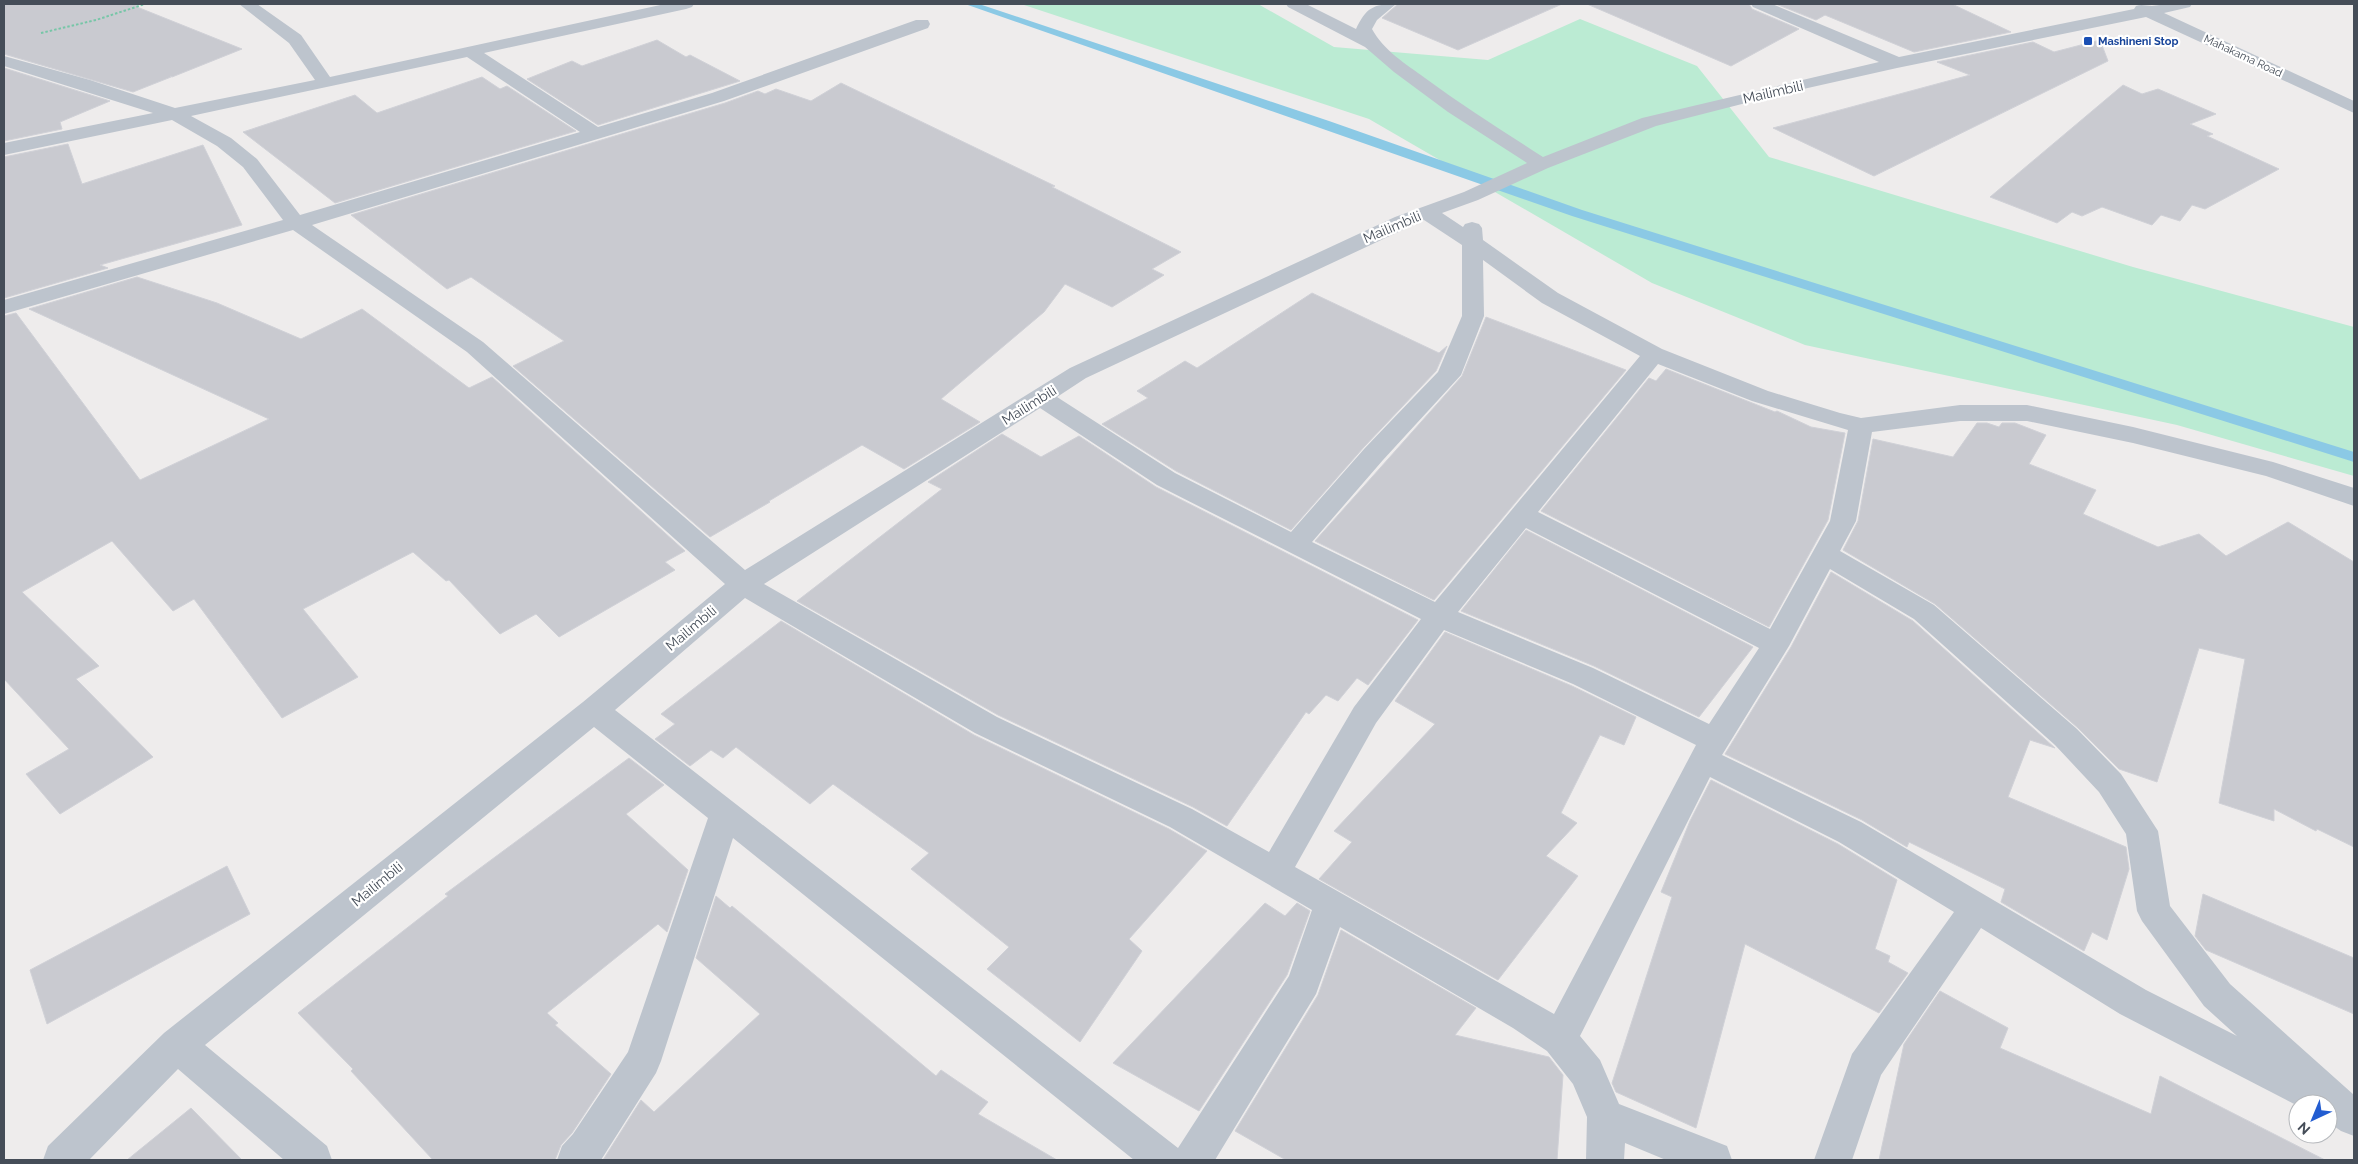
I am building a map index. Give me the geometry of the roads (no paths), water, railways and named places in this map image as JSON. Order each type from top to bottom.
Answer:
[{"type":"street","points":[[247,4],[295,39],[326,83]]},
{"type":"street","points":[[4,149],[326,83],[686,4]]},
{"type":"street","points":[[1294,4],[1371,43],[1400,68],[1533,167]]},
{"type":"street","points":[[1371,43],[1364,29],[1370,17],[1388,4]]},
{"type":"street","points":[[1759,4],[1897,63]]},
{"type":"street","name":"Mailimbili","points":[[62,1160],[177,1044],[594,710],[743,584],[1078,373],[1414,217],[1471,196],[1533,167],[1649,122],[1780,89],[2139,7],[2184,4]]},
{"type":"street","name":"Mahakama Road","points":[[2139,7],[2354,108]]},
{"type":"street","points":[[4,307],[296,223],[718,97],[922,24]]},
{"type":"street","points":[[469,51],[594,133]]},
{"type":"street","points":[[4,61],[84,84],[174,114],[224,142],[250,162],[296,223],[475,347],[743,584],[986,725],[1181,818],[1526,1016],[1560,1039],[1587,1072],[1606,1117],[1605,1160]]},
{"type":"street","points":[[1294,546],[1374,454],[1449,375],[1473,316],[1471,196]]},
{"type":"street","points":[[1414,217],[1472,242],[1550,298],[1654,354],[1760,396],[1833,419],[1862,426],[1960,413],[2026,413],[2133,436],[2273,470],[2354,497]]},
{"type":"street","points":[[1275,872],[1365,715],[1439,616],[1654,354]]},
{"type":"street","points":[[1040,397],[1166,479],[1294,546],[1439,616],[1516,650],[1583,676],[1850,832],[2133,1002],[2349,1114]]},
{"type":"street","points":[[1560,1039],[1708,750],[1776,644],[1843,521],[1862,426]]},
{"type":"street","points":[[1522,514],[1776,644]]},
{"type":"street","points":[[1825,554],[1924,612],[2066,737],[2110,782],[2142,831],[2154,911],[2217,995],[2349,1114]]},
{"type":"street","points":[[594,710],[1164,1160]]},
{"type":"street","points":[[576,1160],[587,1147],[643,1062],[725,814]]},
{"type":"street","points":[[1193,1160],[1304,982],[1330,904]]},
{"type":"street","points":[[1833,1160],[1865,1066],[1976,908]]},
{"type":"street","points":[[177,1044],[313,1160]]},
{"type":"street","points":[[1606,1117],[1713,1160]]},
{"type":"waterway","points":[[970,4],[1325,124],[1577,213],[2354,457]]},
{"type":"place","name":"Mashineni Stop","points":[[2088,41]]}]
